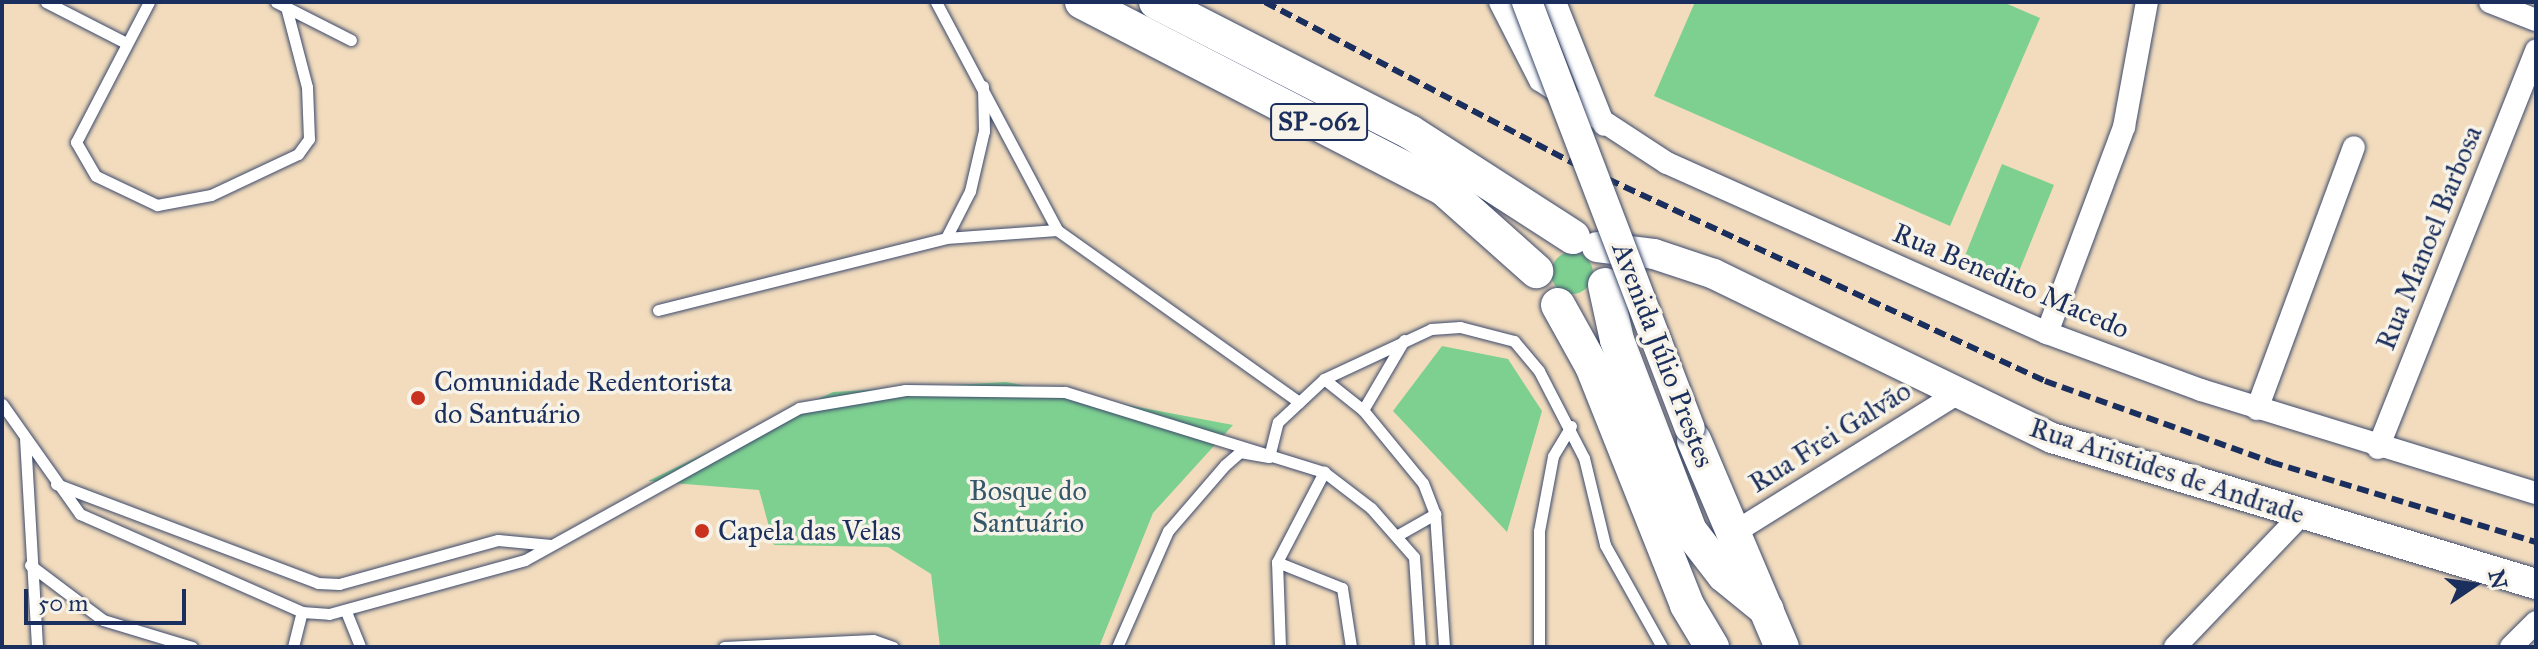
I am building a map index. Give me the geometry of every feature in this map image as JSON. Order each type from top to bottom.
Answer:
[{"type":"main road","name":"SP-062","points":[[1082,2],[1443,188],[1536,271],[1542,292],[1558,305],[1592,366],[1705,636]]},
{"type":"main road","name":"Avenida Júlio Prestes","points":[[1527,2],[1692,434],[1735,532],[1773,633]]},
{"type":"main road","name":"SP-062","points":[[1160,3],[1421,138],[1596,261]]},
{"type":"main road","points":[[1536,271],[1544,250],[1596,261],[1580,307],[1558,305]]},
{"type":"main road","name":"Rua Aristides de Andrade","points":[[1596,261],[1634,253],[1714,274],[2052,438],[2536,584]]},
{"type":"main road","name":"Avenida Júlio Prestes","points":[[1596,261],[1617,340],[1702,550],[1773,633]]},
{"type":"main road","points":[[1692,434],[1702,550],[1705,636]]},
{"type":"street","points":[[1500,2],[1533,72],[1604,125]]},
{"type":"street","points":[[1555,2],[1604,125]]},
{"type":"street","points":[[2047,333],[2124,127],[2147,2]]},
{"type":"street","points":[[2490,2],[2536,20]]},
{"type":"street","name":"Rua Manoel Barbosa","points":[[2378,448],[2536,50]]},
{"type":"street","name":"Rua Benedito Macedo","points":[[1604,125],[1667,163],[2047,333],[2257,409],[2378,448],[2536,493]]},
{"type":"street","points":[[2257,409],[2354,147]]},
{"type":"street","name":"Rua Frei Galvão","points":[[1735,532],[1957,394]]},
{"type":"street","points":[[2175,647],[2301,515]]},
{"type":"street","points":[[2511,647],[2536,622]]},
{"type":"lane","points":[[46,2],[126,43]]},
{"type":"lane","points":[[149,2],[79,128],[80,158],[138,200],[181,204],[277,165],[309,139],[307,87],[281,4]]},
{"type":"lane","points":[[936,2],[983,82],[1057,230],[1299,402]]},
{"type":"lane","points":[[281,4],[351,40]]},
{"type":"lane","points":[[946,238],[970,191],[984,131],[983,82]]},
{"type":"lane","points":[[658,310],[946,238],[1057,230]]},
{"type":"lane","points":[[1269,457],[1278,422],[1324,379],[1404,340],[1460,327],[1514,341],[1571,426],[1605,545],[1662,647]]},
{"type":"lane","points":[[1363,410],[1404,340]]},
{"type":"lane","points":[[1324,379],[1363,410],[1408,461],[1435,514],[1444,647]]},
{"type":"lane","points":[[2,404],[80,514],[302,612],[347,614],[497,572],[799,408],[905,390],[1065,392],[1143,411],[1269,457],[1324,472],[1398,535],[1419,577],[1420,647]]},
{"type":"lane","points":[[1539,647],[1539,531],[1553,456],[1571,426]]},
{"type":"lane","points":[[24,434],[37,647]]},
{"type":"lane","points":[[1117,647],[1180,514],[1240,452],[1269,457]]},
{"type":"lane","points":[[1280,647],[1277,562],[1324,472]]},
{"type":"lane","points":[[56,484],[318,583],[339,584],[498,540],[551,545]]},
{"type":"lane","points":[[1398,535],[1435,514]]},
{"type":"lane","points":[[1277,562],[1342,588],[1351,647]]},
{"type":"lane","points":[[30,565],[103,620],[192,647]]},
{"type":"lane","points":[[293,647],[302,612]]},
{"type":"lane","points":[[347,614],[360,647]]},
{"type":"lane","points":[[724,647],[873,640],[893,647]]},
{"type":"green space","points":[[1695,2],[2003,2],[2040,18],[1950,226],[1654,96]]},
{"type":"green space","points":[[2002,164],[2054,185],[2014,283],[1962,262]]},
{"type":"green space","points":[[1572,252],[1587,258],[1593,273],[1587,288],[1572,294],[1557,288],[1551,273],[1557,258]]},
{"type":"green space","points":[[1442,346],[1508,359],[1542,411],[1507,532],[1393,411]]},
{"type":"green space","name":"Bosque do Santuário","points":[[1006,382],[1233,425],[1153,513],[1099,647],[940,647],[931,574],[888,547],[774,545],[759,490],[648,481],[833,392]]},
{"type":"railway","points":[[1265,2],[1575,164],[2045,381],[2271,462],[2536,542]]},
{"type":"place","name":"Comunidade Redentorista do Santuário","points":[[418,398]]},
{"type":"place","name":"Capela das Velas","points":[[702,531]]}]
